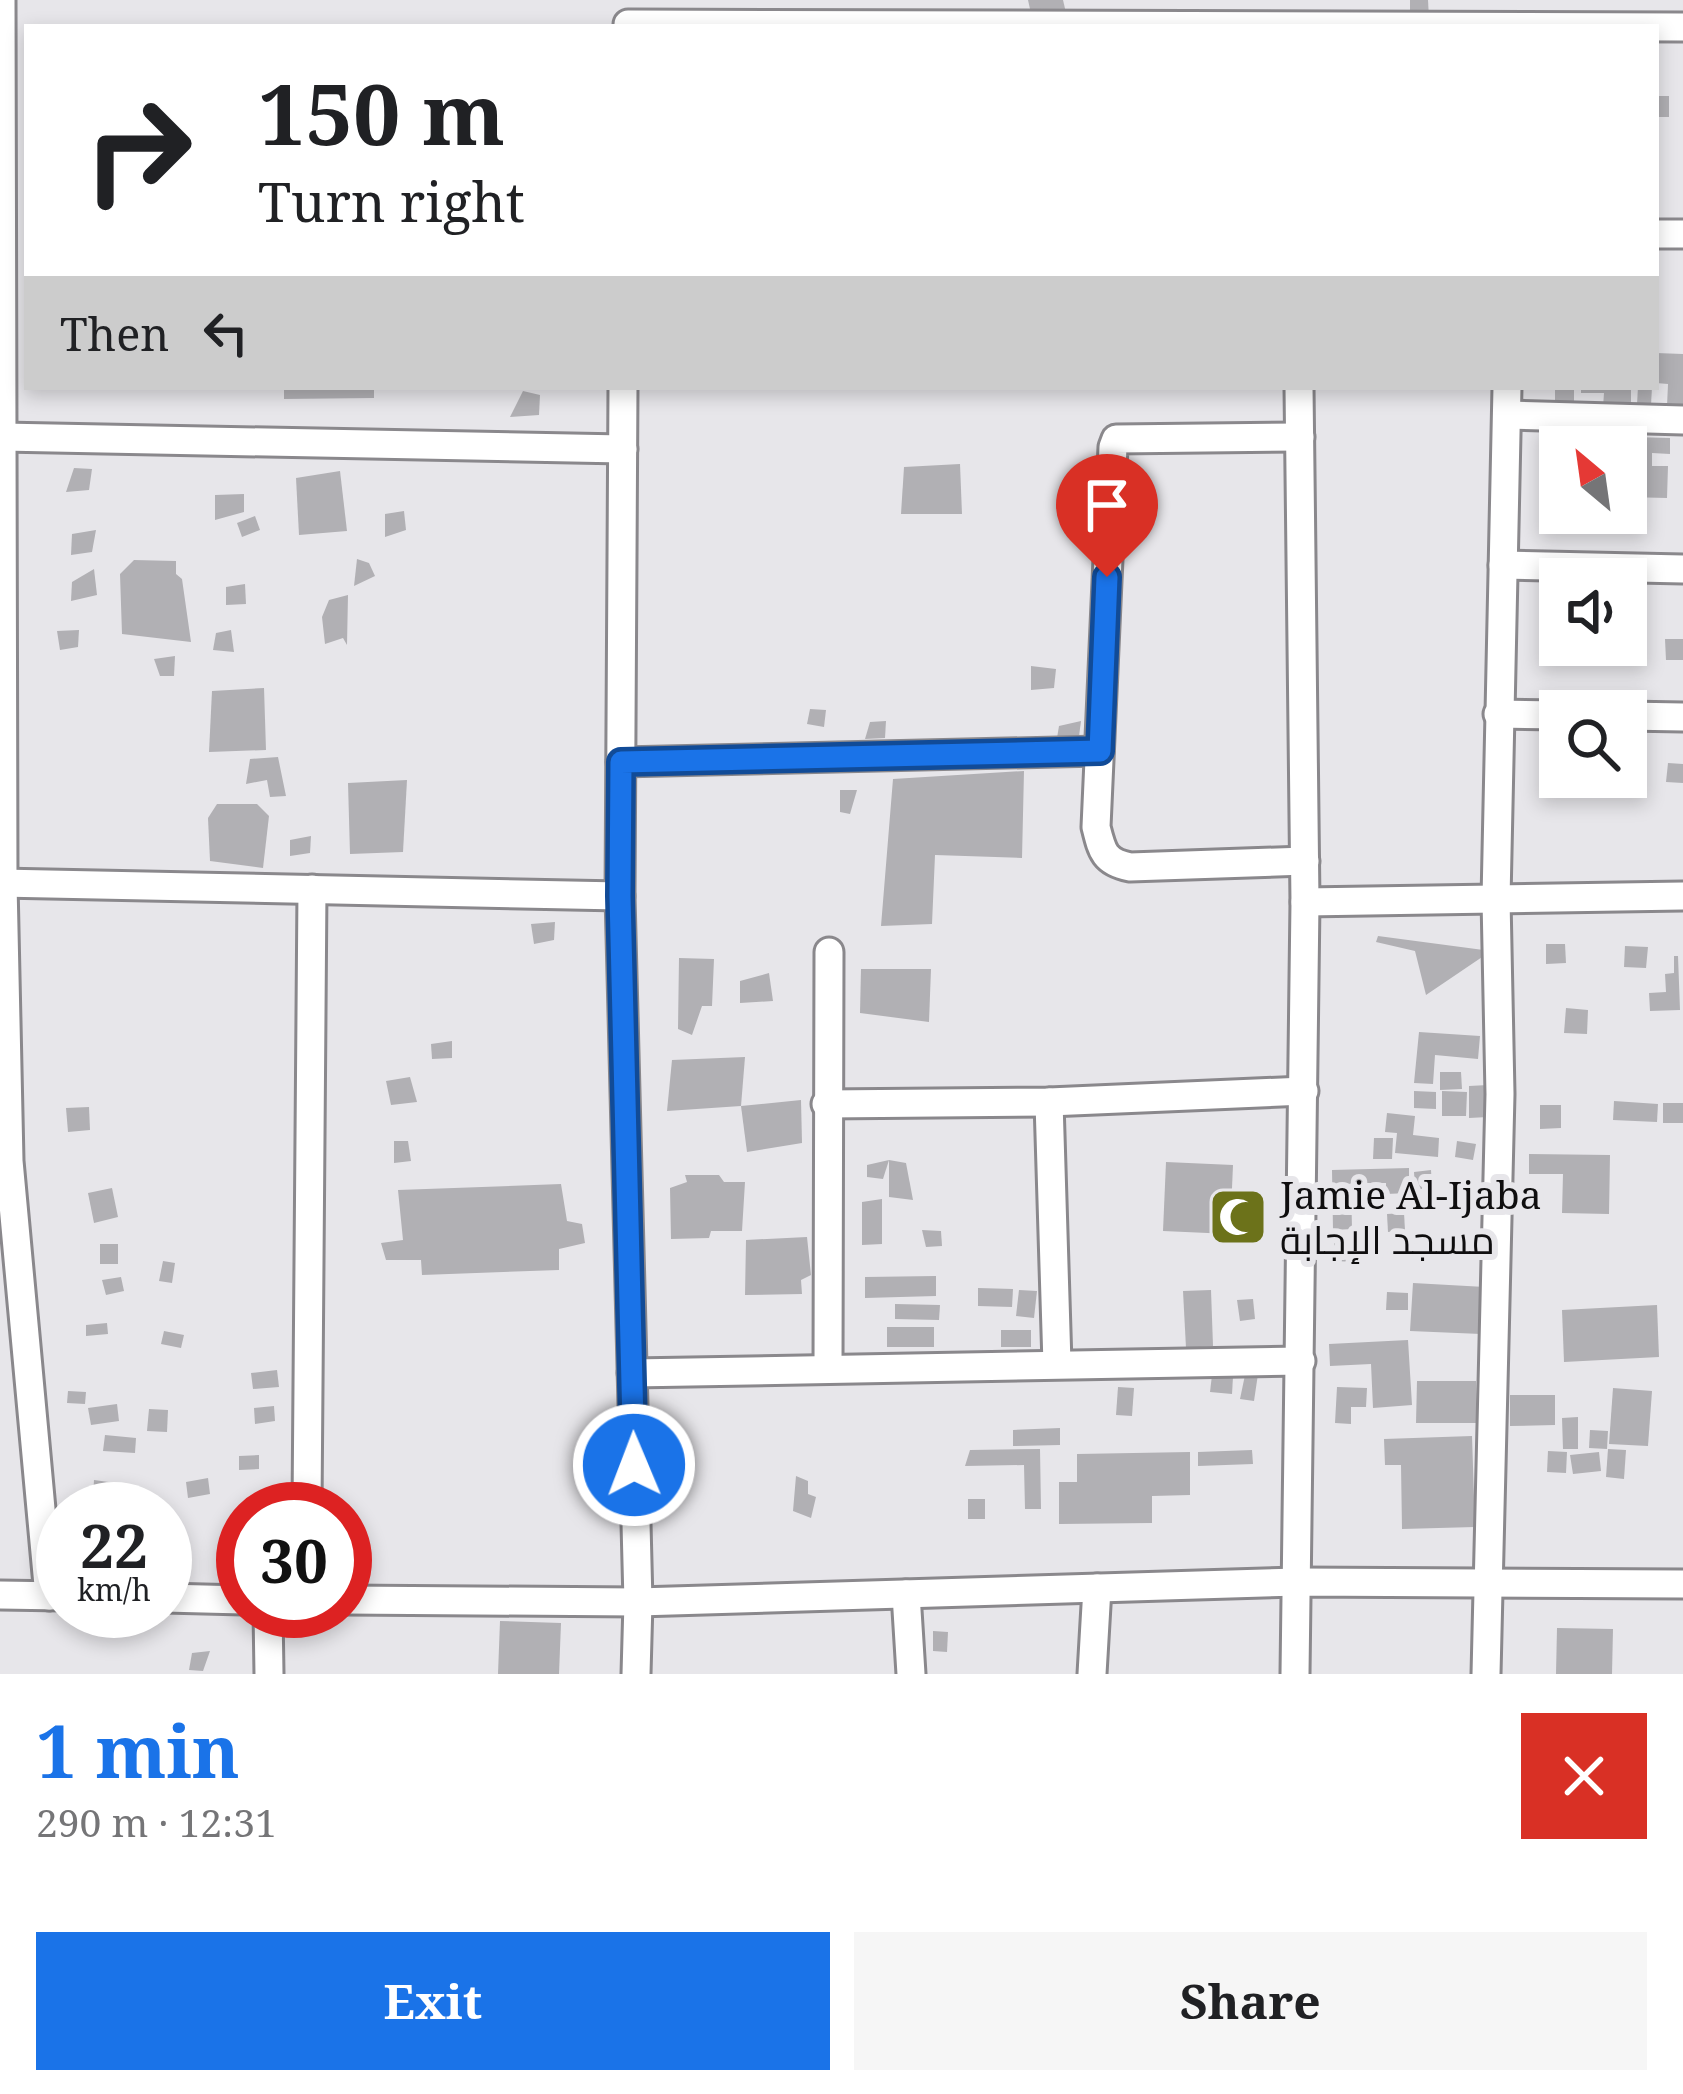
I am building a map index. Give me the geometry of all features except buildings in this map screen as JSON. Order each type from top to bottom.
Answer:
[{"type":"street","points":[[1,0],[10,208],[2,436],[2,883],[9,1161],[44,1482]]},
{"type":"street","points":[[628,17],[898,24]]},
{"type":"street","points":[[623,390],[620,896],[636,1674]]},
{"type":"street","points":[[1295,1674],[1306,902],[1299,390]]},
{"type":"street","points":[[1486,1674],[1500,1094],[1498,714],[1508,401],[1683,420]]},
{"type":"street","points":[[2,436],[623,449]]},
{"type":"street","points":[[1300,437],[1116,439],[1096,827],[1102,854],[1113,864],[1130,867],[1305,861]]},
{"type":"street","points":[[1503,565],[1683,569]]},
{"type":"street","points":[[1498,714],[1539,715]]},
{"type":"street","points":[[1647,716],[1683,717]]},
{"type":"street","points":[[621,762],[1100,751]]},
{"type":"street","points":[[2,883],[620,896]]},
{"type":"street","points":[[307,1482],[312,889]]},
{"type":"street","points":[[1306,902],[1683,896]]},
{"type":"street","points":[[827,1368],[829,952]]},
{"type":"street","points":[[826,1104],[1049,1102],[1304,1091]]},
{"type":"street","points":[[1049,1102],[1057,1364]]},
{"type":"street","points":[[632,1373],[1301,1361]]},
{"type":"street","points":[[372,1600],[638,1602],[1298,1582],[1683,1584]]},
{"type":"street","points":[[1093,1674],[1096,1588]]},
{"type":"street","points":[[906,1594],[910,1674]]},
{"type":"street","points":[[0,1595],[36,1596]]},
{"type":"street","points":[[268,1638],[269,1674]]},
{"type":"place","name":"Jamie Al-Ijaba مسجد الإجابة","points":[[1238,1217]]},
{"type":"route","points":[[634,1465],[621,762],[1100,751],[1107,577]]}]
